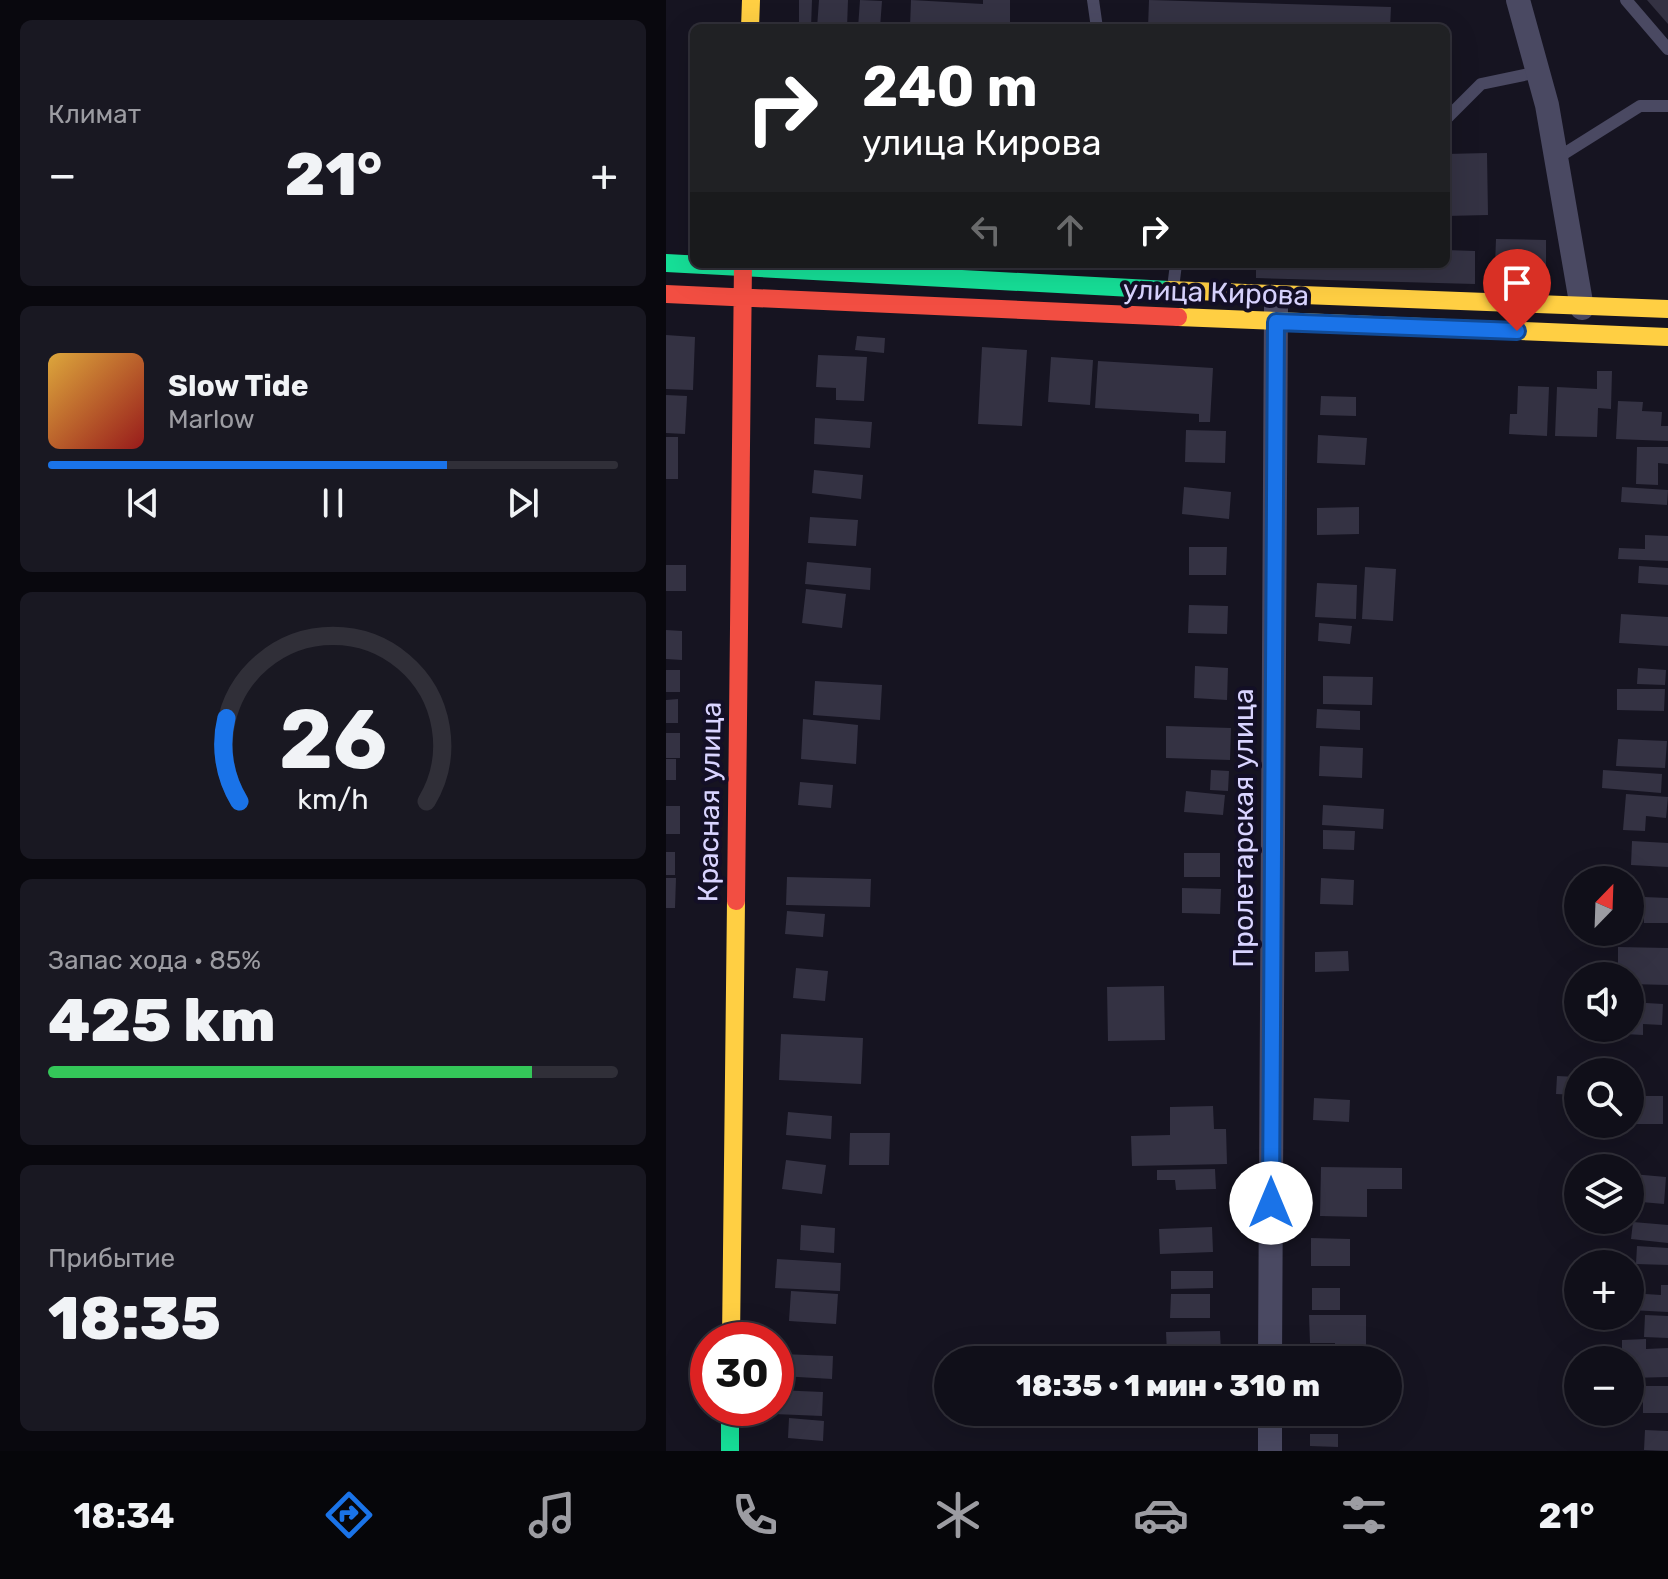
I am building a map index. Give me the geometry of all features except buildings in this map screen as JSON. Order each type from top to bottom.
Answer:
[{"type":"street","points":[[750,24],[751,0]]},
{"type":"street","points":[[1518,0],[1538,72],[1582,308]]},
{"type":"street","name":"улица Кирова","points":[[666,263],[690,264]]},
{"type":"street","name":"Красная улица","points":[[731,1322],[743,268]]},
{"type":"street","name":"улица Кирова","points":[[799,268],[1275,296],[1668,309]]},
{"type":"street","name":"улица Кирова","points":[[666,294],[1668,337]]},
{"type":"street","name":"Пролетарская улица","points":[[1270,1346],[1275,296]]},
{"type":"street","points":[[730,1426],[730,1451]]},
{"type":"street","points":[[1270,1426],[1270,1451]]},
{"type":"lane","points":[[1093,0],[1096,24]]},
{"type":"lane","points":[[1626,0],[1668,49]]},
{"type":"lane","points":[[1450,115],[1481,84],[1538,72]]},
{"type":"lane","points":[[1554,160],[1640,106],[1668,106]]},
{"type":"lane","points":[[1173,288],[1176,268]]},
{"type":"traffic: fast","points":[[666,263],[690,264]]},
{"type":"traffic: fast","points":[[759,268],[1169,290]]},
{"type":"traffic: fast","points":[[730,1426],[730,1451]]},
{"type":"traffic: slow","points":[[750,24],[751,0]]},
{"type":"traffic: slow","points":[[1169,290],[1668,309]]},
{"type":"traffic: slow","points":[[1178,317],[1668,337]]},
{"type":"traffic: slow","points":[[731,1322],[736,901]]},
{"type":"traffic: jam","points":[[736,901],[743,268]]},
{"type":"traffic: jam","points":[[666,294],[1178,317]]},
{"type":"route","points":[[1271,1203],[1276,322],[1517,331]]}]
